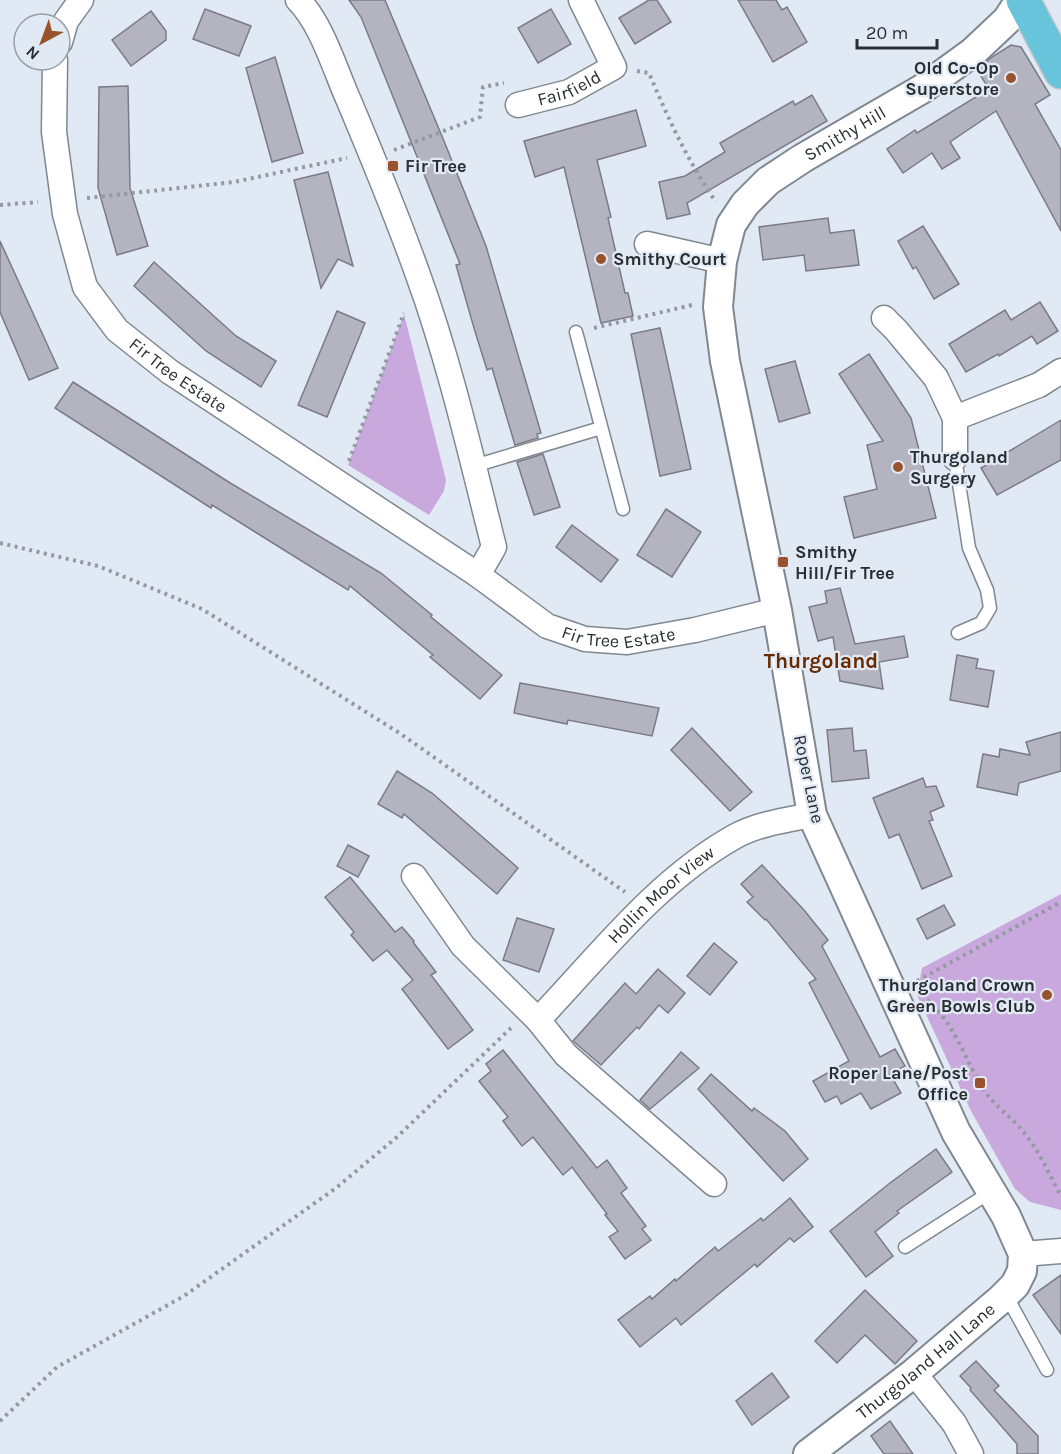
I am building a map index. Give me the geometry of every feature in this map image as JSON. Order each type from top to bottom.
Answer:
[{"type":"highway","points":[[1021,0],[1061,72]]},
{"type":"street","points":[[72,13],[81,0]]},
{"type":"street","points":[[298,0],[308,10],[324,44],[373,158],[419,276],[461,417],[494,547],[478,575]]},
{"type":"street","name":"Fairfield","points":[[518,105],[568,92],[614,67],[581,0]]},
{"type":"street","name":"Smithy Hill","points":[[719,298],[722,261],[731,225],[745,204],[768,180],[922,89],[973,52],[1007,20],[1021,0]]},
{"type":"street","name":"Fir Tree Estate","points":[[55,72],[54,132],[63,200],[85,287],[117,330],[170,372],[478,575],[547,626],[585,639],[627,642],[695,630],[777,610]]},
{"type":"street","points":[[647,244],[722,261]]},
{"type":"street","name":"Roper Lane","points":[[719,298],[725,361],[777,610],[812,815],[956,1132],[1006,1216],[1023,1254]]},
{"type":"street","points":[[884,318],[936,378],[955,418],[955,458]]},
{"type":"street","points":[[955,418],[1039,386],[1061,371]]},
{"type":"street","name":"Hollin Moor View","points":[[534,1016],[645,906],[699,860],[735,836],[775,821],[812,815]]},
{"type":"street","points":[[414,876],[463,946],[534,1016],[566,1055],[714,1184]]},
{"type":"street","points":[[1023,1254],[1061,1251]]},
{"type":"street","name":"Thurgoland Hall Lane","points":[[808,1454],[914,1374],[1006,1294],[1015,1285],[1022,1271],[1023,1254]]},
{"type":"street","points":[[914,1374],[954,1422],[971,1454]]},
{"type":"lane","points":[[576,332],[622,508]]},
{"type":"lane","points":[[474,466],[601,428]]},
{"type":"lane","points":[[955,458],[969,548],[987,590],[990,608],[981,623],[958,633]]},
{"type":"lane","points":[[905,1247],[992,1191]]},
{"type":"lane","points":[[1006,1294],[1047,1370]]},
{"type":"path","points":[[649,73],[667,116],[699,176],[731,225]]},
{"type":"path","points":[[0,205],[234,182],[350,157],[373,158],[480,117],[483,87],[507,83]]},
{"type":"path","points":[[340,484],[419,276]]},
{"type":"path","points":[[576,332],[719,298]]},
{"type":"path","points":[[0,543],[98,566],[202,609],[401,734],[645,906]]},
{"type":"path","points":[[897,999],[911,984],[1061,902]]},
{"type":"path","points":[[897,999],[912,994],[924,997],[932,1004],[951,1030],[986,1092],[999,1108],[1020,1127],[1032,1143],[1061,1196]]},
{"type":"path","points":[[0,1421],[57,1367],[184,1296],[336,1188],[534,1016]]},
{"type":"shaded area","points":[[404,314],[446,480],[444,491],[429,515],[348,465]]},
{"type":"shaded area","points":[[1061,894],[1061,1210],[1030,1202],[1015,1189],[971,1111],[917,995],[922,968]]},
{"type":"building","points":[[349,0],[385,0],[486,246],[541,433],[537,434],[538,438],[515,445],[492,368],[487,370],[474,328],[456,265],[460,264],[361,17]]},
{"type":"building","points":[[649,0],[657,0],[671,22],[635,44],[619,18]]},
{"type":"building","points":[[738,0],[776,0],[782,10],[787,7],[807,42],[773,62]]},
{"type":"building","points":[[205,9],[251,26],[239,56],[193,39]]},
{"type":"building","points":[[551,9],[571,44],[538,63],[518,28]]},
{"type":"building","points":[[151,11],[166,31],[166,40],[131,66],[112,40]]},
{"type":"building","points":[[1011,45],[1021,47],[1050,95],[1035,104],[1061,150],[1061,231],[996,111],[950,142],[960,158],[942,169],[932,153],[903,173],[887,149],[915,130],[917,133],[989,89],[977,70]]},
{"type":"building","points":[[275,57],[303,153],[272,162],[246,68]]},
{"type":"building","points":[[128,86],[130,188],[148,246],[117,255],[98,188],[99,87]]},
{"type":"building","points":[[812,95],[827,121],[687,203],[690,214],[667,219],[659,182],[685,176],[725,152],[720,143],[793,101],[795,105]]},
{"type":"building","points":[[636,110],[646,146],[597,160],[611,217],[608,218],[625,293],[628,293],[633,316],[601,323],[564,167],[535,177],[524,141]]},
{"type":"building","points":[[328,172],[353,266],[338,259],[321,288],[294,180]]},
{"type":"building","points":[[828,218],[830,233],[854,230],[859,265],[806,271],[804,255],[763,260],[759,227]]},
{"type":"building","points":[[923,226],[959,284],[934,299],[916,267],[913,269],[898,241]]},
{"type":"building","points":[[0,241],[58,368],[29,380],[0,312]]},
{"type":"building","points":[[154,262],[236,336],[276,361],[261,387],[206,351],[134,286]]},
{"type":"building","points":[[1040,302],[1058,331],[1037,344],[1032,336],[966,372],[949,344],[1005,310],[1011,320]]},
{"type":"building","points":[[337,311],[365,323],[327,417],[298,405]]},
{"type":"building","points":[[660,328],[691,469],[660,476],[631,334]]},
{"type":"building","name":"Thurgoland Surgery","points":[[869,354],[911,418],[936,518],[854,538],[844,497],[877,489],[867,445],[883,441],[839,374]]},
{"type":"building","points":[[795,361],[810,413],[779,422],[765,369]]},
{"type":"building","points":[[73,382],[227,481],[381,573],[502,675],[480,699],[430,657],[433,655],[350,586],[348,590],[212,505],[211,508],[55,408]]},
{"type":"building","points":[[1061,420],[1061,460],[997,495],[981,468]]},
{"type":"building","points":[[543,454],[560,507],[534,515],[517,462]]},
{"type":"building","points":[[666,509],[701,532],[672,577],[637,555]]},
{"type":"building","points":[[572,525],[618,560],[601,582],[556,547]]},
{"type":"building","points":[[840,588],[855,644],[904,636],[908,657],[879,662],[883,689],[840,681],[833,637],[818,641],[809,607],[827,603],[825,591]]},
{"type":"building","points":[[957,655],[978,659],[976,668],[994,671],[988,707],[950,700]]},
{"type":"building","points":[[520,683],[659,708],[652,736],[568,720],[567,724],[514,713]]},
{"type":"building","points":[[692,728],[752,792],[730,811],[671,750]]},
{"type":"building","points":[[852,728],[854,751],[866,750],[869,778],[832,782],[827,730]]},
{"type":"building","points":[[1061,732],[1061,771],[1019,783],[1017,795],[977,787],[983,754],[999,757],[1000,749],[1030,755],[1026,742]]},
{"type":"building","points":[[397,771],[432,793],[518,868],[497,894],[404,814],[402,818],[378,804]]},
{"type":"building","points":[[923,778],[926,787],[936,786],[944,806],[930,812],[933,820],[929,821],[952,876],[922,889],[899,834],[889,838],[873,798]]},
{"type":"building","points":[[348,845],[369,856],[358,877],[337,866]]},
{"type":"building","points":[[762,865],[804,910],[828,940],[822,946],[880,1057],[895,1049],[905,1066],[890,1074],[901,1093],[871,1109],[861,1093],[841,1104],[837,1096],[825,1102],[813,1081],[849,1061],[809,983],[816,979],[766,919],[747,902],[753,897],[741,884]]},
{"type":"building","points":[[350,877],[395,932],[402,927],[414,941],[436,972],[431,975],[473,1030],[448,1049],[402,989],[413,980],[387,950],[373,961],[351,935],[354,932],[325,897]]},
{"type":"building","points":[[944,905],[955,925],[927,939],[917,919]]},
{"type":"building","points":[[517,918],[554,929],[539,972],[503,960]]},
{"type":"building","points":[[714,943],[737,962],[710,995],[687,976]]},
{"type":"building","points":[[658,969],[685,993],[668,1013],[659,1005],[639,1029],[637,1027],[601,1065],[573,1041],[625,983],[636,994]]},
{"type":"building","points":[[503,1050],[597,1168],[607,1160],[627,1188],[621,1193],[646,1226],[642,1229],[651,1240],[625,1259],[609,1237],[618,1231],[572,1167],[563,1175],[533,1137],[522,1146],[503,1121],[508,1117],[479,1081],[491,1071],[486,1064]]},
{"type":"building","points":[[681,1052],[699,1068],[650,1109],[640,1100]]},
{"type":"building","points":[[711,1074],[752,1111],[754,1108],[785,1131],[808,1159],[783,1181],[698,1089]]},
{"type":"building","points":[[936,1149],[952,1172],[897,1211],[899,1213],[875,1232],[893,1256],[866,1277],[830,1231]]},
{"type":"building","points":[[790,1198],[813,1227],[794,1242],[790,1238],[757,1267],[755,1264],[681,1325],[676,1318],[640,1347],[618,1320],[650,1296],[652,1299],[675,1279],[676,1281],[715,1247],[718,1251],[761,1218],[763,1221]]},
{"type":"building","points":[[1061,1275],[1061,1334],[1033,1295]]},
{"type":"building","points":[[865,1290],[917,1341],[895,1364],[865,1335],[837,1363],[815,1341]]},
{"type":"building","points":[[976,1361],[999,1386],[994,1390],[1038,1436],[1038,1454],[1017,1454],[1017,1444],[960,1376]]},
{"type":"building","points":[[772,1373],[789,1397],[752,1425],[736,1401]]},
{"type":"building","points":[[890,1421],[913,1454],[884,1454],[871,1436]]},
{"type":"place","name":"Old Co-Op Superstore","points":[[1011,78]]},
{"type":"place","name":"Fir Tree","points":[[393,166]]},
{"type":"place","name":"Smithy Court","points":[[601,259]]},
{"type":"place","name":"Thurgoland Surgery","points":[[898,467]]},
{"type":"place","name":"Smithy Hill/Fir Tree","points":[[783,562]]},
{"type":"place","name":"Thurgoland Crown Green Bowls Club","points":[[1047,995]]},
{"type":"place","name":"Roper Lane/Post Office","points":[[980,1083]]},
{"type":"district","name":"Thurgoland","points":[[821,661]]}]
